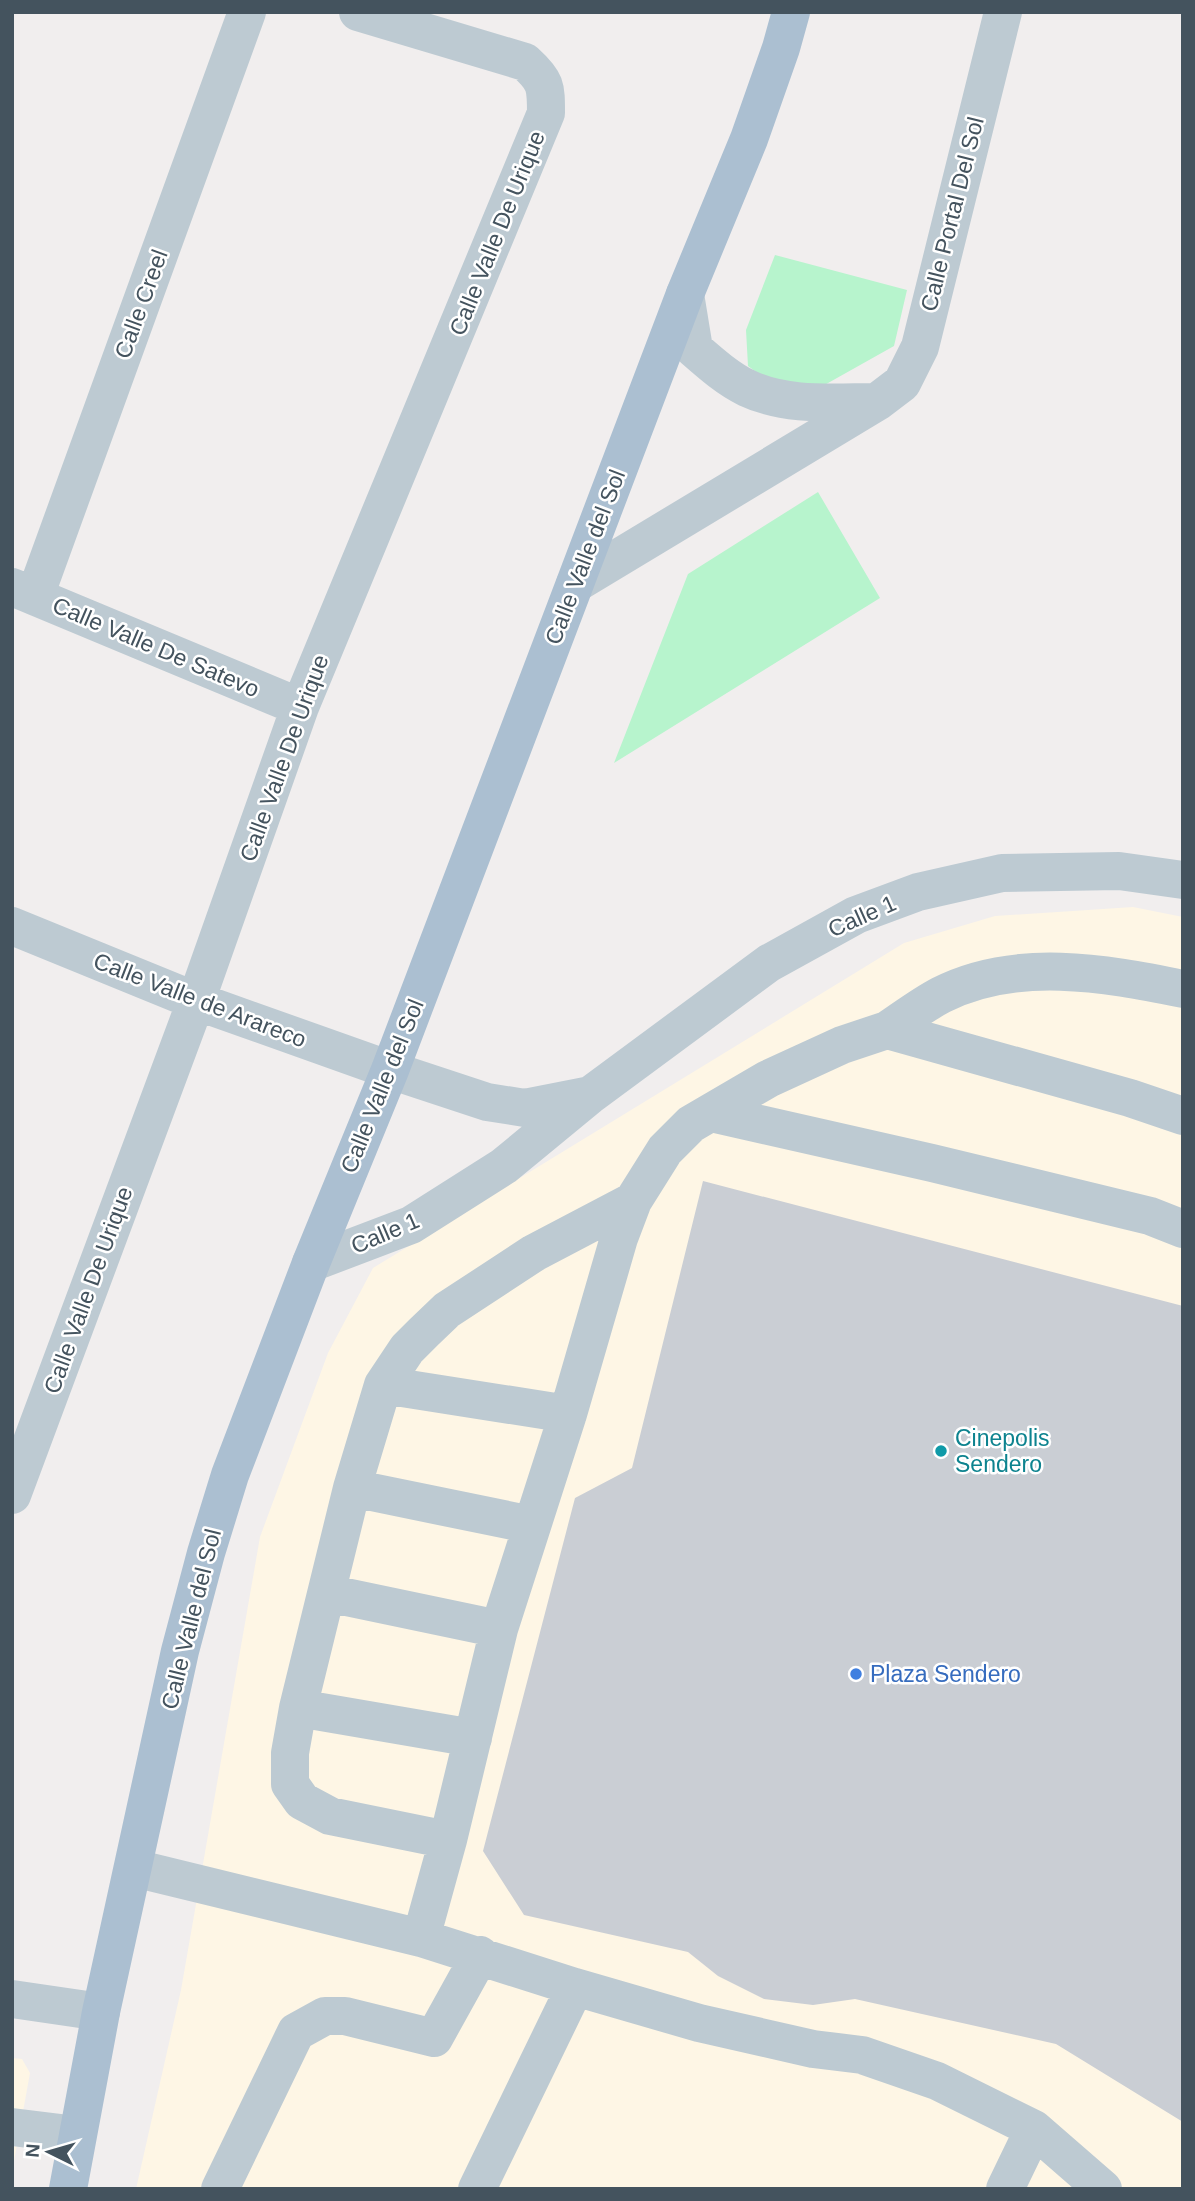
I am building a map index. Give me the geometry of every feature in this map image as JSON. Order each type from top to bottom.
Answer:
[{"type":"main road","name":"Calle Valle del Sol","points":[[68,2189],[101,2012],[180,1651],[230,1475],[311,1263],[390,1070],[685,294],[749,139],[791,12]]},
{"type":"street","name":"Calle Creel","points":[[24,591],[247,12]]},
{"type":"street","name":"Calle Valle De Urique","points":[[12,1495],[196,1001],[300,708],[546,113],[546,90],[541,77],[525,62],[358,12]]},
{"type":"street","name":"Calle Portal Del Sol","points":[[575,584],[877,402],[902,383],[920,347],[1003,12]]},
{"type":"street","points":[[685,294],[694,349],[717,369],[746,388],[786,401],[877,402]]},
{"type":"street","name":"Calle Valle De Satevo","points":[[24,591],[300,708]]},
{"type":"street","name":"Calle 1","points":[[311,1263],[411,1225],[504,1166],[589,1096],[769,963],[856,915],[918,892],[1002,873],[1119,870],[1183,880]]},
{"type":"street","name":"Calle Valle de Arareco","points":[[12,926],[196,1001],[390,1070]]},
{"type":"street","points":[[421,1938],[448,1840],[499,1629],[568,1414],[619,1238],[633,1201],[665,1150],[691,1124],[768,1079],[842,1045],[887,1030],[942,995],[991,978],[1036,970],[1109,977],[1183,989]]},
{"type":"street","points":[[887,1030],[1130,1098],[1183,1116]]},
{"type":"street","name":"Calle 1","points":[[390,1070],[487,1102],[525,1108],[589,1096]]},
{"type":"street","points":[[710,1114],[932,1163],[1150,1216],[1183,1229]]},
{"type":"street","points":[[448,1840],[330,1816],[302,1801],[290,1784],[290,1753],[298,1708],[352,1488],[383,1385],[407,1349],[447,1310],[534,1253],[633,1201]]},
{"type":"street","points":[[383,1385],[568,1414]]},
{"type":"street","points":[[352,1488],[532,1525]]},
{"type":"street","points":[[327,1593],[499,1629]]},
{"type":"street","points":[[298,1708],[473,1738]]},
{"type":"street","points":[[134,1868],[421,1938],[698,2023],[813,2049],[862,2055],[937,2081],[1034,2129],[1103,2189]]},
{"type":"street","points":[[225,2187],[296,2032],[325,2016],[345,2016],[434,2038],[480,1955]]},
{"type":"street","points":[[477,2189],[575,1987]]},
{"type":"street","points":[[12,1999],[101,2012]]},
{"type":"street","points":[[12,2127],[77,2135]]},
{"type":"street","points":[[1005,2189],[1034,2129]]},
{"type":"shaded area","name":"Plaza Sendero","points":[[1133,907],[1183,917],[1183,2189],[136,2189],[181,1990],[260,1537],[328,1353],[373,1268],[904,943],[995,916]]},
{"type":"shaded area","points":[[12,2058],[22,2059],[30,2073],[12,2172]]},
{"type":"green space","points":[[775,255],[907,290],[894,346],[796,401],[748,366],[746,330]]},
{"type":"green space","points":[[818,492],[880,598],[614,763],[688,574]]},
{"type":"building","name":"Plaza Sendero","points":[[703,1181],[1183,1306],[1183,2122],[1056,2044],[855,1999],[813,2005],[764,1999],[718,1976],[688,1952],[524,1915],[483,1851],[575,1498],[632,1468]]},
{"type":"place","name":"Cinepolis Sendero","points":[[941,1451]]},
{"type":"place","name":"Plaza Sendero","points":[[856,1674]]}]
